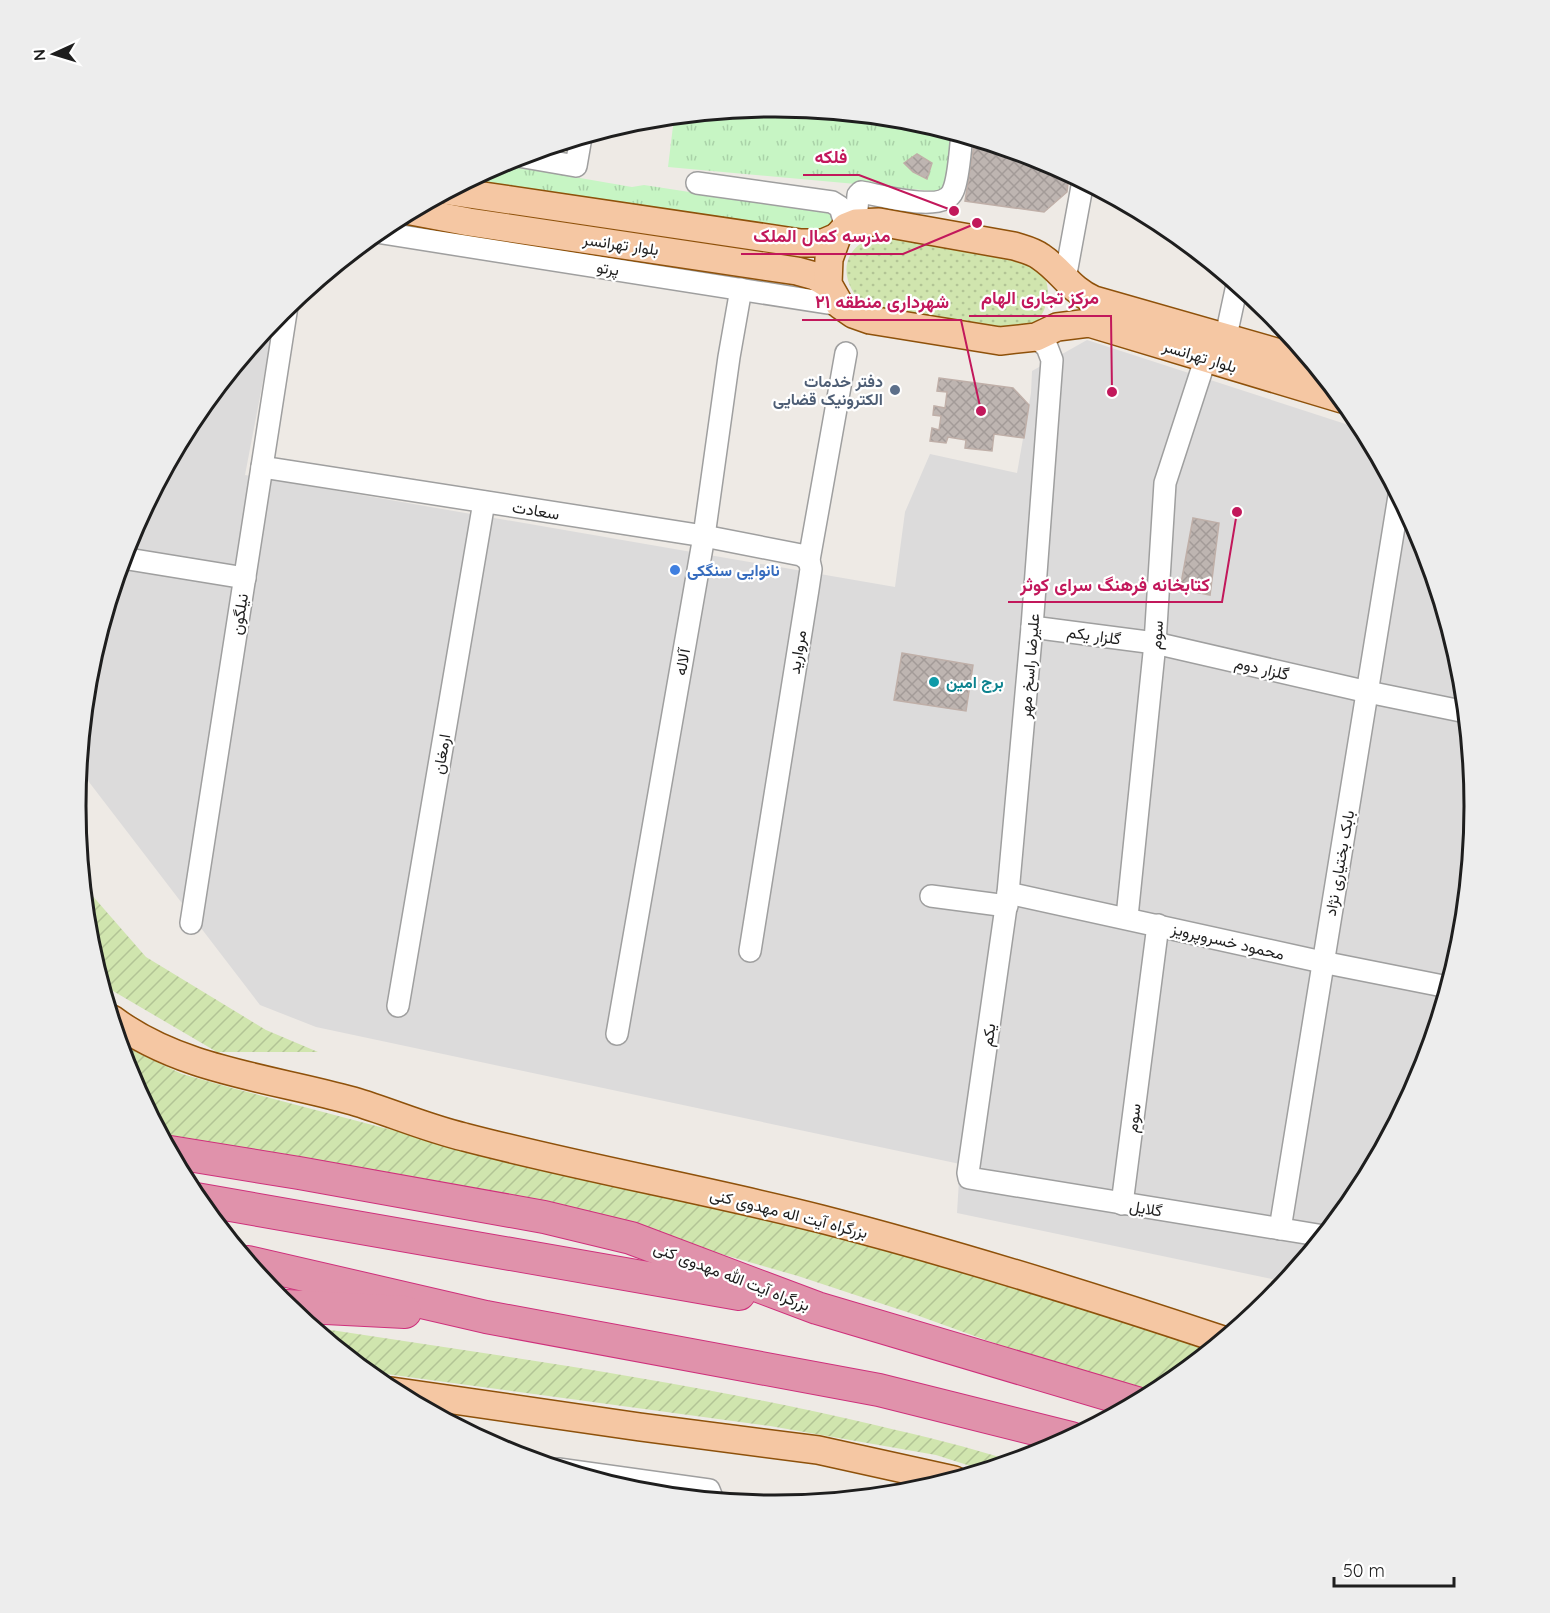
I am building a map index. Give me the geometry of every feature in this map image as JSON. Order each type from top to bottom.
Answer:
[{"type":"highway","name":"بزرگراه آیت الله مهدوی کنی","points":[[179,1153],[544,1217],[620,1235],[817,1308]]},
{"type":"highway","name":"بزرگراه آیت الله مهدوی کنی","points":[[210,1202],[817,1308]]},
{"type":"highway","points":[[261,1265],[486,1317],[879,1390],[1059,1435]]},
{"type":"highway","points":[[301,1307],[486,1317]]},
{"type":"highway","points":[[817,1308],[1127,1400]]},
{"type":"main road","name":"بلوار تهرانسر","points":[[461,193],[801,243],[823,243],[846,229],[870,221],[1014,246],[1041,257],[1075,290],[1094,300],[1298,358]]},
{"type":"main road","name":"بلوار تهرانسر","points":[[423,213],[797,271],[815,276],[853,314],[903,326],[1000,340],[1089,323],[1327,394]]},
{"type":"main road","points":[[834,294],[829,259],[846,229]]},
{"type":"main road","points":[[1046,332],[1065,304],[1065,279]]},
{"type":"main road","name":"بزرگراه آیت اله مهدوی کنی","points":[[121,1025],[140,1037],[191,1059],[233,1072],[351,1101],[462,1137],[821,1219],[1080,1292],[1215,1337]]},
{"type":"main road","points":[[415,1394],[818,1450],[938,1476]]},
{"type":"street","points":[[846,229],[861,192],[927,204],[944,201],[953,192],[961,142]]},
{"type":"street","points":[[538,159],[576,166],[580,146]]},
{"type":"street","points":[[697,183],[832,202],[840,207],[846,229]]},
{"type":"street","points":[[1065,279],[1082,189]]},
{"type":"street","name":"پرتو","points":[[390,234],[741,289],[834,294]]},
{"type":"street","name":"آلاله","points":[[617,1034],[704,536],[741,289]]},
{"type":"street","points":[[1226,336],[1235,293]]},
{"type":"street","name":"نیلگون","points":[[191,923],[285,322]]},
{"type":"street","name":"علیرضا راسخ مهر","points":[[1008,899],[1052,360],[1047,347],[1046,332]]},
{"type":"street","name":"مروارید","points":[[750,951],[808,589],[811,569],[809,560],[846,353]]},
{"type":"street","name":"سوم","points":[[1127,917],[1155,643],[1165,483],[1206,357]]},
{"type":"street","name":"سعادت","points":[[262,467],[704,536],[801,555],[809,560]]},
{"type":"street","name":"ارمغان","points":[[398,1006],[484,502]]},
{"type":"street","name":"بابک بختیاری نژاد","points":[[1280,1229],[1397,510]]},
{"type":"street","points":[[132,560],[244,578]]},
{"type":"street","name":"گلزار یکم","points":[[1032,627],[1155,643]]},
{"type":"street","name":"گلزار دوم","points":[[1155,643],[1458,710]]},
{"type":"street","name":"محمود خسروپرویز","points":[[931,896],[1008,899],[1127,917],[1322,962],[1441,986]]},
{"type":"street","name":"یکم","points":[[969,1178],[1008,899]]},
{"type":"street","name":"سوم","points":[[1122,1204],[1158,925]]},
{"type":"street","name":"گلایل","points":[[969,1178],[1315,1235]]},
{"type":"street","points":[[609,1476],[709,1490],[710,1493]]},
{"type":"shaded area","points":[[569,149],[568,156],[551,155]]},
{"type":"shaded area","points":[[272,336],[245,475],[895,587],[905,512],[930,454],[1017,473],[1031,393],[1032,371],[1087,340],[1349,425],[1393,502],[1428,585],[1451,672],[1459,717],[1463,761],[1463,852],[1459,896],[1451,941],[1428,1028],[1393,1111],[1348,1190],[1322,1226],[1276,1280],[957,1213],[960,1164],[316,1027],[260,1005],[87,779],[91,717],[99,672],[122,585],[138,543],[178,462],[202,423],[228,387]]},
{"type":"green space","points":[[730,118],[820,118],[910,130],[954,140],[944,192],[668,167],[673,125]]},
{"type":"green space","points":[[517,167],[632,187],[644,185],[832,214],[836,217],[830,229],[807,238],[476,185]]},
{"type":"green space","points":[[881,237],[1021,259],[1038,268],[1046,281],[1048,297],[1043,312],[1034,324],[1021,331],[867,307],[860,301],[849,284],[847,266],[854,250],[862,243]]},
{"type":"green space","points":[[91,894],[146,957],[266,1030],[318,1052],[217,1052],[113,991],[109,985]]},
{"type":"green space","points":[[130,1048],[182,1074],[232,1088],[380,1127],[735,1211],[932,1261],[1204,1347],[1145,1388],[1008,1348],[798,1276],[602,1220],[172,1139],[157,1111]]},
{"type":"green space","points":[[325,1329],[594,1370],[735,1395],[910,1433],[1000,1458],[973,1467],[936,1455],[770,1426],[383,1374]]},
{"type":"building","points":[[974,147],[1039,169],[1068,182],[1067,192],[1044,212],[965,201]]},
{"type":"building","points":[[917,154],[932,163],[927,179],[913,172],[904,163]]},
{"type":"building","points":[[939,378],[1013,388],[1029,405],[1024,438],[994,434],[992,451],[965,448],[966,440],[948,437],[946,443],[930,441],[932,428],[939,430],[941,416],[933,415],[934,406],[945,408],[947,392],[937,391]]},
{"type":"building","points":[[1193,518],[1219,523],[1210,595],[1180,589]]},
{"type":"building","name":"برج امین","points":[[902,653],[973,665],[966,711],[894,700]]},
{"type":"place","name":"فلکه","points":[[954,211]]},
{"type":"place","name":"مدرسه کمال الملک","points":[[977,223]]},
{"type":"place","name":"دفتر خدمات الکترونیک قضایی","points":[[895,390]]},
{"type":"place","name":"مرکز تجاری الهام","points":[[1112,392]]},
{"type":"place","name":"شهرداری منطقه ۲۱","points":[[981,411]]},
{"type":"place","name":"کتابخانه فرهنگ سرای کوثر","points":[[1237,512]]},
{"type":"place","name":"نانوایی سنگکی","points":[[675,570]]},
{"type":"place","name":"برج امین","points":[[934,682]]}]
